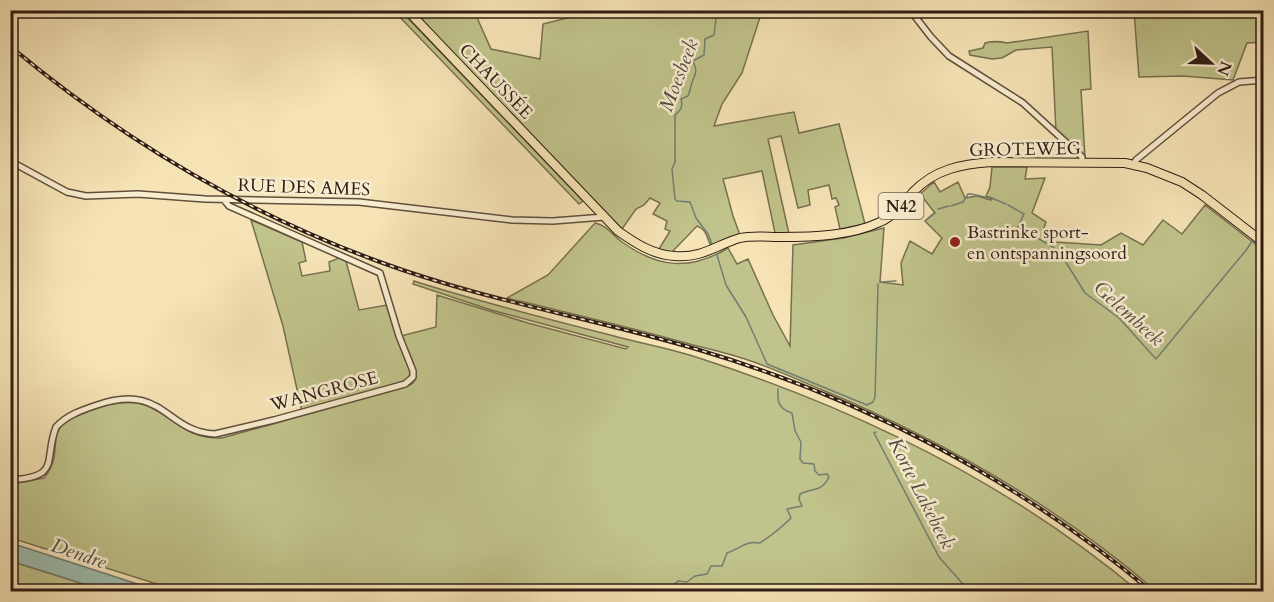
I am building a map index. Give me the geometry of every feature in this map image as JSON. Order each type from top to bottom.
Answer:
[{"type":"main road","name":"CHAUSSÉE","points":[[407,10],[604,217]]},
{"type":"main road","name":"GROTEWEG","points":[[604,217],[627,237],[646,249],[661,254],[696,256],[741,238],[814,237],[873,225],[891,216],[929,178],[958,165],[992,162],[1134,164],[1182,182],[1263,243]]},
{"type":"street","points":[[910,10],[930,37],[949,56],[1023,103],[1082,157],[1082,163]]},
{"type":"street","points":[[1134,164],[1218,93],[1239,82],[1263,80]]},
{"type":"street","name":"RUE DES AMES","points":[[10,161],[75,195],[138,194],[224,200],[359,202],[512,220],[553,221],[604,217]]},
{"type":"street","name":"WANGROSE","points":[[10,480],[32,478],[43,471],[49,461],[56,427],[71,416],[106,402],[128,399],[146,401],[164,409],[190,428],[202,433],[215,434],[317,409],[409,381],[413,371],[399,336],[380,273],[229,206],[224,200]]},
{"type":"green space","points":[[394,11],[401,11],[583,201],[579,204]]},
{"type":"green space","points":[[413,11],[474,11],[491,49],[540,59],[543,24],[595,11],[762,11],[742,73],[722,104],[714,126],[794,112],[799,133],[839,124],[865,224],[840,229],[835,207],[839,205],[836,198],[832,199],[829,185],[808,190],[810,205],[798,208],[781,136],[768,139],[789,234],[775,233],[762,171],[723,179],[740,235],[711,246],[705,232],[697,226],[672,252],[659,249],[670,231],[665,229],[667,221],[653,214],[660,203],[650,198],[636,209],[622,229]]},
{"type":"green space","points":[[1134,11],[1263,11],[1263,42],[1247,43],[1233,80],[1183,76],[1139,77]]},
{"type":"green space","points":[[1088,31],[1091,89],[1081,90],[1085,157],[1056,132],[1052,47],[1016,50],[1002,58],[992,59],[970,55],[969,51],[983,48],[985,43],[1007,43]]},
{"type":"green space","points":[[992,167],[1027,167],[1025,179],[1045,178],[1032,213],[1046,222],[1044,228],[1057,234],[1052,240],[1055,242],[1101,245],[1121,233],[1143,245],[1163,220],[1182,234],[1205,205],[1263,250],[1263,591],[1156,591],[1118,560],[1038,503],[953,452],[865,409],[740,357],[507,298],[548,275],[595,223],[606,228],[635,251],[661,261],[687,263],[728,248],[737,264],[748,259],[773,315],[790,346],[793,245],[843,238],[884,228],[880,282],[903,285],[901,263],[910,241],[932,254],[942,238],[925,221],[935,213],[920,194],[934,182],[940,192],[958,182],[965,198],[977,196],[991,200],[992,198],[986,196],[990,187]]},
{"type":"green space","points":[[251,220],[302,242],[306,261],[299,263],[302,276],[330,271],[329,262],[339,258],[346,261],[359,310],[387,305],[411,372],[407,380],[302,412],[283,326]]},
{"type":"green space","points":[[414,281],[514,310],[691,355],[819,402],[932,454],[986,484],[1039,517],[1138,591],[179,591],[11,538],[10,484],[44,478],[53,461],[59,430],[70,419],[108,405],[137,403],[155,409],[197,435],[222,438],[406,387],[415,381],[416,373],[401,336],[436,327],[437,295],[528,323],[626,349],[628,347],[491,310],[413,284]]},
{"type":"green space","points":[[10,419],[16,477],[10,478]]},
{"type":"green space","points":[[10,561],[106,591],[11,591]]},
{"type":"shaded area","points":[[11,543],[159,591],[106,591],[11,561]]},
{"type":"waterway","name":"Moesbeek","points":[[712,244],[708,234],[696,218],[690,202],[675,199],[672,169],[675,162],[675,115],[681,108],[681,99],[688,96],[696,72],[693,61],[704,55],[705,39],[714,35],[717,10]]},
{"type":"waterway","name":"Gelembeek","points":[[951,206],[963,202],[968,194],[1006,204]]},
{"type":"waterway","name":"Gelembeek","points":[[1008,205],[1024,214],[1016,231],[1034,236],[1053,247],[1085,293],[1119,318],[1156,359],[1252,241],[1264,252]]},
{"type":"waterway","name":"Gelembeek","points":[[938,209],[949,206]]},
{"type":"waterway","name":"Gelembeek","points":[[926,220],[934,213]]},
{"type":"waterway","name":"Gelembeek","points":[[717,255],[726,285],[746,317],[767,364],[867,405],[873,402],[875,397],[878,284]]},
{"type":"waterway","name":"Gelembeek","points":[[881,282],[896,281]]},
{"type":"waterway","name":"Moesbeek","points":[[665,592],[678,581],[687,582],[695,576],[707,574],[711,566],[722,566],[727,553],[747,544],[760,543],[791,518],[787,509],[802,506],[799,499],[800,494],[820,487],[829,477],[827,474],[819,475],[815,471],[814,464],[803,463],[800,459],[801,442],[795,431],[792,413],[780,404],[778,389]]},
{"type":"waterway","name":"Korte Lakebeek","points":[[876,432],[874,433],[939,557],[970,592]]},
{"type":"railway","points":[[10,46],[95,112],[140,142],[186,170],[281,221],[380,262],[419,275],[498,298],[696,349],[819,392],[878,418],[993,479],[1101,551],[1152,592]]},
{"type":"place","name":"Bastrinke sport- en ontspanningsoord","points":[[955,242]]},
{"type":"water label","name":"Dendre","points":[[79,553]]}]
